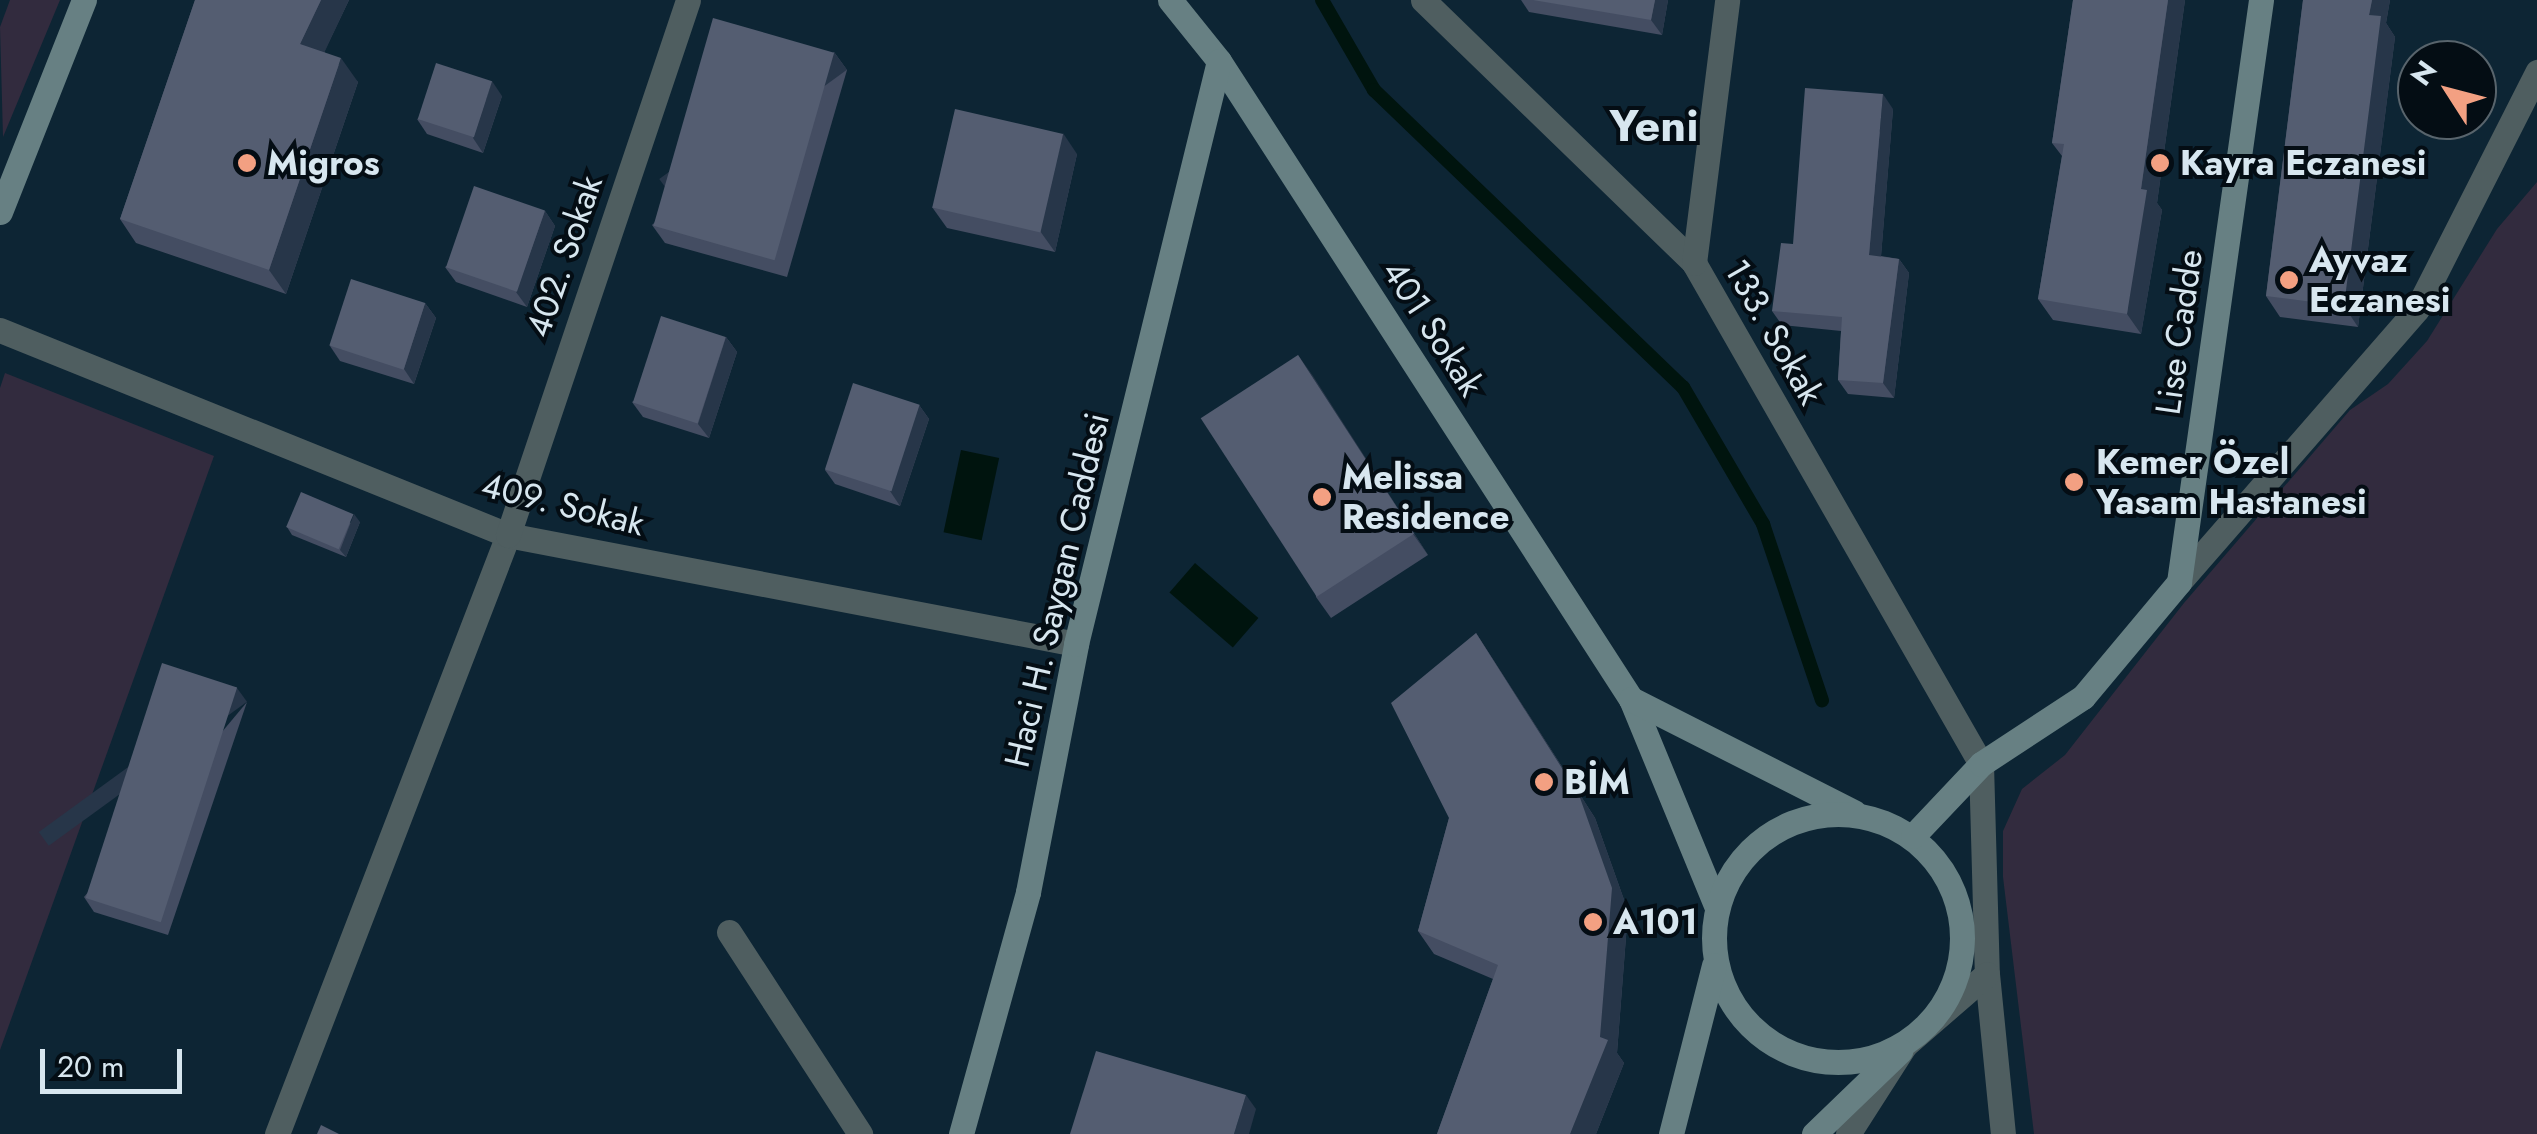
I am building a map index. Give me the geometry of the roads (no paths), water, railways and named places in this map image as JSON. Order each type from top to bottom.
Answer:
[{"type":"street","points":[[0,212],[84,0]]},
{"type":"street","name":"402. Sokak","points":[[278,1134],[508,535],[688,0]]},
{"type":"street","name":"401 Sokak","points":[[1170,0],[1218,61],[1631,699],[1716,905]]},
{"type":"street","name":"133. Sokak","points":[[1423,0],[1694,262],[1980,764]]},
{"type":"street","points":[[1694,262],[1727,0]]},
{"type":"street","name":"Lise Cadde","points":[[2179,582],[2260,0]]},
{"type":"street","name":"Haci H. Saygan Caddesi","points":[[961,1134],[1028,892],[1076,644],[1218,61]]},
{"type":"street","points":[[1913,836],[1980,764],[2084,697],[2417,308],[2537,72]]},
{"type":"street","name":"409. Sokak","points":[[0,330],[508,535],[1076,644]]},
{"type":"street","points":[[1631,699],[1856,813],[1913,836],[1952,882],[1964,942],[1948,1000],[1906,1045],[1848,1134]]},
{"type":"street","points":[[1980,764],[1987,974],[2003,1134]]},
{"type":"street","points":[[1671,1134],[1714,966],[1716,905],[1746,852],[1796,819],[1856,813]]},
{"type":"street","points":[[729,932],[860,1134]]},
{"type":"street","points":[[1714,966],[1740,1020],[1788,1056],[1848,1065],[1906,1045]]},
{"type":"street","points":[[1814,1134],[1987,974]]},
{"type":"waterway","points":[[1322,0],[1374,90],[1683,387],[1763,524],[1822,700]]},
{"type":"place","name":"Migros","points":[[247,163]]},
{"type":"place","name":"Kayra Eczanesi","points":[[2160,163]]},
{"type":"place","name":"Ayvaz Eczanesi","points":[[2289,280]]},
{"type":"place","name":"Kemer Özel Yasam Hastanesi","points":[[2074,482]]},
{"type":"place","name":"Melissa Residence","points":[[1322,497]]},
{"type":"place","name":"BİM","points":[[1544,782]]},
{"type":"place","name":"A101","points":[[1593,922]]},
{"type":"district","name":"Yeni","points":[[1654,126]]}]
